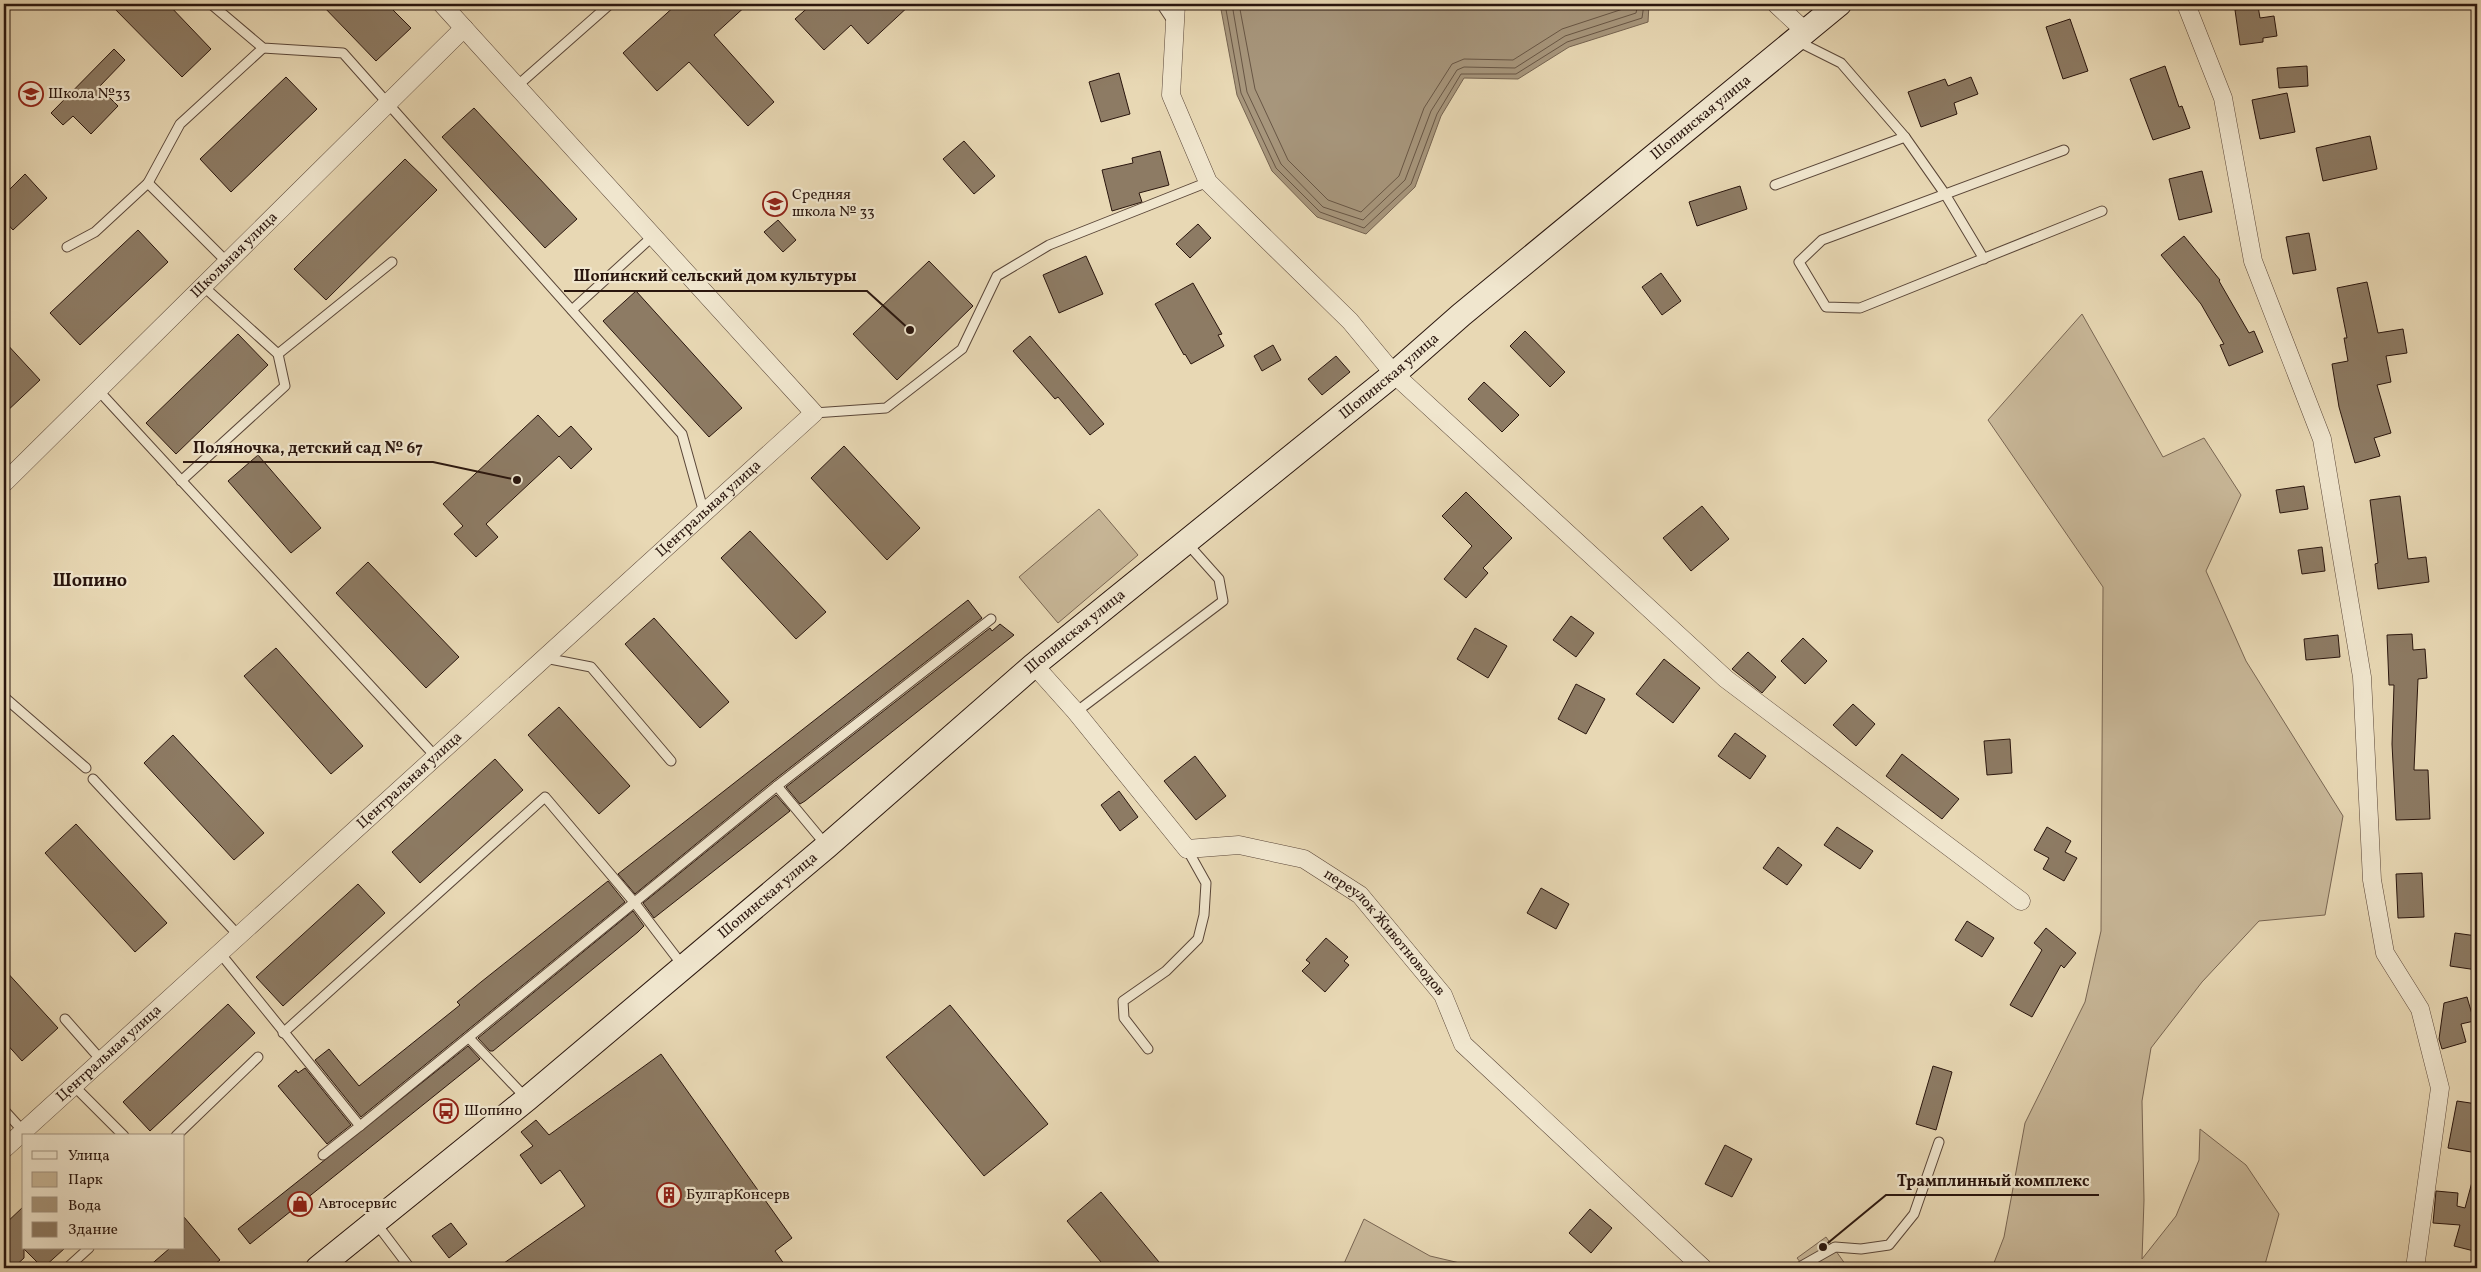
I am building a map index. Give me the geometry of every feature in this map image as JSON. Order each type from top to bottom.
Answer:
[{"type":"street","points":[[442,4],[814,413]]},
{"type":"street","points":[[1176,4],[1171,95],[1208,182],[1350,322],[1394,374],[1726,679],[2021,901]]},
{"type":"street","points":[[1776,4],[1800,36]]},
{"type":"street","name":"Шопинская улица","points":[[318,1268],[527,1099],[827,846],[1034,666],[1394,374],[1461,315],[1839,4]]},
{"type":"street","points":[[2186,4],[2223,98],[2253,261],[2322,439],[2362,677],[2372,880],[2385,953],[2420,1009],[2440,1088],[2415,1268]]},
{"type":"street","name":"Школьная улица","points":[[4,483],[464,28]]},
{"type":"street","name":"Центральная улица","points":[[4,1149],[814,413]]},
{"type":"street","points":[[1034,666],[1076,712],[1187,849]]},
{"type":"street","name":"переулок Животноводов","points":[[1187,849],[1239,844],[1304,859],[1360,896],[1443,995],[1463,1044],[1703,1268]]},
{"type":"lane","points":[[212,4],[263,48],[343,53],[682,434],[704,513]]},
{"type":"lane","points":[[517,86],[610,4]]},
{"type":"lane","points":[[1161,4],[1174,24]]},
{"type":"lane","points":[[1800,36],[1841,63],[1905,137],[1945,194],[1984,259]]},
{"type":"lane","points":[[67,247],[95,232],[148,183],[180,124],[263,48]]},
{"type":"lane","points":[[1775,185],[1905,137]]},
{"type":"lane","points":[[2064,150],[1822,240],[1799,262],[1826,307],[1860,308],[2102,211]]},
{"type":"lane","points":[[814,413],[886,408],[962,348],[998,276],[1049,245],[1208,182]]},
{"type":"lane","points":[[148,183],[227,262]]},
{"type":"lane","points":[[572,310],[653,236]]},
{"type":"lane","points":[[278,354],[392,262]]},
{"type":"lane","points":[[181,481],[285,386],[278,354],[203,286]]},
{"type":"lane","points":[[98,390],[436,757]]},
{"type":"lane","points":[[1076,712],[1223,601],[1218,579],[1186,542]]},
{"type":"lane","points":[[323,1155],[777,786],[991,619]]},
{"type":"lane","points":[[545,658],[591,667],[671,761]]},
{"type":"lane","points":[[4,697],[86,768]]},
{"type":"lane","points":[[93,779],[239,936]]},
{"type":"lane","points":[[777,786],[827,846]]},
{"type":"lane","points":[[283,1033],[545,797],[634,902],[683,966]]},
{"type":"lane","points":[[1148,1049],[1124,1018],[1123,1001],[1166,971],[1198,939],[1204,915],[1206,883],[1187,849]]},
{"type":"lane","points":[[220,953],[360,1126]]},
{"type":"lane","points":[[65,1018],[102,1061]]},
{"type":"lane","points":[[469,1038],[527,1099]]},
{"type":"lane","points":[[178,1134],[258,1057]]},
{"type":"lane","points":[[74,1086],[122,1134]]},
{"type":"lane","points":[[4,1110],[23,1132]]},
{"type":"lane","points":[[1798,1268],[1835,1247],[1861,1249],[1889,1245],[1914,1214],[1939,1142]]},
{"type":"lane","points":[[376,1223],[410,1268]]},
{"type":"lane","points":[[67,1268],[88,1250]]},
{"type":"green space","points":[[2082,314],[2163,457],[2204,438],[2241,495],[2206,571],[2246,661],[2343,816],[2325,915],[2259,921],[2202,982],[2151,1048],[2142,1101],[2144,1200],[2142,1259],[2176,1216],[2199,1160],[2200,1129],[2246,1165],[2279,1214],[2264,1268],[1992,1268],[2004,1237],[2025,1123],[2085,1002],[2101,931],[2103,587],[1988,420]]},
{"type":"green space","points":[[1099,509],[1138,555],[1058,623],[1019,577]]},
{"type":"green space","points":[[1364,1219],[1430,1256],[1481,1268],[1342,1268]]},
{"type":"green space","points":[[1826,1237],[1848,1268],[1805,1268],[1797,1258]]},
{"type":"water","points":[[1220,4],[1649,4],[1648,22],[1569,47],[1518,79],[1464,78],[1441,116],[1415,187],[1366,234],[1317,217],[1272,171],[1237,95]]},
{"type":"building","points":[[110,4],[168,4],[211,49],[182,77]]},
{"type":"building","points":[[321,4],[387,4],[411,28],[376,61]]},
{"type":"building","points":[[677,4],[748,4],[714,35],[774,102],[748,126],[689,62],[657,91],[623,53]]},
{"type":"building","points":[[812,4],[911,4],[868,44],[851,25],[824,50],[795,19]]},
{"type":"building","points":[[2258,6],[2260,18],[2274,16],[2277,36],[2263,38],[2263,42],[2240,45],[2235,10]]},
{"type":"building","points":[[2070,19],[2088,71],[2063,79],[2046,27]]},
{"type":"building","points":[[114,49],[125,60],[99,87],[118,106],[91,134],[73,116],[63,125],[51,113]]},
{"type":"building","points":[[2165,66],[2179,107],[2182,106],[2190,128],[2153,140],[2130,79]]},
{"type":"building","points":[[2307,66],[2308,86],[2279,88],[2277,68]]},
{"type":"building","points":[[1119,73],[1130,114],[1101,122],[1089,82]]},
{"type":"building","points":[[286,77],[317,109],[231,192],[200,159]]},
{"type":"building","points":[[1971,77],[1978,94],[1954,103],[1957,114],[1921,127],[1908,92],[1945,79],[1948,86]]},
{"type":"building","points":[[2287,93],[2295,132],[2260,139],[2252,100]]},
{"type":"building","points":[[474,108],[577,219],[545,248],[442,137]]},
{"type":"building","points":[[2370,136],[2377,169],[2323,181],[2316,148]]},
{"type":"building","points":[[964,141],[995,176],[974,194],[943,159]]},
{"type":"building","points":[[1160,151],[1169,185],[1139,193],[1142,202],[1112,211],[1102,170],[1133,163],[1132,158]]},
{"type":"building","points":[[405,159],[437,190],[326,300],[294,269]]},
{"type":"building","points":[[2202,171],[2212,212],[2179,220],[2169,179]]},
{"type":"building","points":[[25,174],[47,198],[13,230],[4,220],[4,195]]},
{"type":"building","points":[[1740,186],[1747,209],[1697,226],[1689,202]]},
{"type":"building","points":[[778,220],[796,240],[783,252],[764,232]]},
{"type":"building","points":[[1198,224],[1211,238],[1190,258],[1176,244]]},
{"type":"building","points":[[138,230],[168,262],[80,345],[50,313]]},
{"type":"building","points":[[2309,233],[2316,270],[2293,274],[2286,237]]},
{"type":"building","points":[[2184,236],[2220,280],[2249,333],[2254,331],[2263,352],[2229,366],[2220,345],[2224,344],[2201,304],[2161,255]]},
{"type":"building","points":[[1086,256],[1103,294],[1059,313],[1043,275]]},
{"type":"building","points":[[929,261],[973,306],[897,380],[853,334]]},
{"type":"building","points":[[1661,273],[1681,301],[1662,315],[1642,287]]},
{"type":"building","points":[[2367,282],[2378,333],[2403,329],[2407,353],[2386,356],[2391,382],[2377,385],[2391,433],[2374,438],[2380,456],[2355,463],[2339,407],[2332,364],[2348,361],[2344,338],[2347,338],[2337,288]]},
{"type":"building","points":[[1193,283],[1222,334],[1218,335],[1224,346],[1191,364],[1155,304]]},
{"type":"building","points":[[636,291],[742,408],[709,437],[603,321]]},
{"type":"building","points":[[1525,331],[1565,372],[1550,387],[1510,346]]},
{"type":"building","points":[[238,334],[268,365],[176,454],[146,423]]},
{"type":"building","points":[[1030,336],[1104,424],[1090,435],[1058,397],[1055,399],[1013,351]]},
{"type":"building","points":[[4,341],[40,380],[4,414]]},
{"type":"building","points":[[1273,345],[1281,360],[1262,371],[1254,356]]},
{"type":"building","points":[[1336,356],[1350,372],[1322,395],[1308,379]]},
{"type":"building","points":[[1484,382],[1519,415],[1502,432],[1468,399]]},
{"type":"building","points":[[538,415],[559,437],[571,426],[592,449],[571,469],[559,456],[486,524],[498,537],[476,557],[454,534],[463,526],[443,504]]},
{"type":"building","points":[[844,446],[920,528],[887,560],[811,478]]},
{"type":"building","points":[[258,455],[321,528],[291,553],[228,481]]},
{"type":"building","points":[[2304,486],[2308,509],[2280,513],[2276,490]]},
{"type":"building","points":[[1466,492],[1512,538],[1483,568],[1488,573],[1466,598],[1444,579],[1472,546],[1442,516]]},
{"type":"building","points":[[2400,496],[2408,559],[2426,557],[2429,582],[2378,589],[2375,564],[2378,563],[2370,500]]},
{"type":"building","points":[[1702,506],[1729,539],[1691,571],[1663,538]]},
{"type":"building","points":[[750,531],[826,612],[796,639],[721,558]]},
{"type":"building","points":[[2322,547],[2325,571],[2302,574],[2298,550]]},
{"type":"building","points":[[368,562],[459,657],[426,688],[336,593]]},
{"type":"building","points":[[968,600],[982,618],[773,781],[635,894],[618,874]]},
{"type":"building","points":[[1571,616],[1594,633],[1576,657],[1553,640]]},
{"type":"building","points":[[654,618],[729,702],[700,728],[625,644]]},
{"type":"building","points":[[1000,624],[1014,635],[800,804],[786,787],[990,628],[992,631]]},
{"type":"building","points":[[1475,628],[1507,646],[1488,678],[1457,659]]},
{"type":"building","points":[[2412,634],[2413,650],[2425,649],[2427,678],[2418,679],[2414,770],[2428,770],[2430,819],[2396,820],[2392,744],[2394,685],[2389,685],[2387,635]]},
{"type":"building","points":[[2338,635],[2340,657],[2306,660],[2304,639]]},
{"type":"building","points":[[1803,638],[1827,661],[1805,684],[1781,661]]},
{"type":"building","points":[[276,648],[363,746],[331,774],[244,676]]},
{"type":"building","points":[[1748,652],[1776,677],[1762,693],[1732,669]]},
{"type":"building","points":[[1664,659],[1700,688],[1673,723],[1636,694]]},
{"type":"building","points":[[1576,684],[1605,699],[1586,734],[1558,719]]},
{"type":"building","points":[[1853,704],[1875,724],[1856,746],[1833,725]]},
{"type":"building","points":[[559,707],[630,786],[599,814],[528,735]]},
{"type":"building","points":[[1735,733],[1766,756],[1750,779],[1718,756]]},
{"type":"building","points":[[173,735],[264,833],[234,860],[144,763]]},
{"type":"building","points":[[2010,739],[2012,773],[1987,775],[1984,741]]},
{"type":"building","points":[[1902,754],[1959,799],[1942,819],[1886,776]]},
{"type":"building","points":[[1195,756],[1226,796],[1196,820],[1164,781]]},
{"type":"building","points":[[495,759],[523,790],[420,883],[392,852]]},
{"type":"building","points":[[1119,791],[1138,817],[1120,831],[1101,805]]},
{"type":"building","points":[[776,795],[790,811],[654,918],[643,903]]},
{"type":"building","points":[[76,824],[167,923],[135,952],[45,853]]},
{"type":"building","points":[[1837,827],[1873,851],[1860,869],[1824,845]]},
{"type":"building","points":[[2047,827],[2071,841],[2065,852],[2077,858],[2064,881],[2043,869],[2049,858],[2034,850]]},
{"type":"building","points":[[1778,847],[1802,865],[1787,885],[1763,868]]},
{"type":"building","points":[[2422,873],[2424,917],[2398,918],[2396,874]]},
{"type":"building","points":[[608,881],[625,902],[361,1117],[315,1060],[329,1049],[359,1086],[460,1005],[457,1002],[481,982]]},
{"type":"building","points":[[358,884],[385,913],[283,1006],[256,977]]},
{"type":"building","points":[[1541,888],[1569,904],[1556,929],[1527,913]]},
{"type":"building","points":[[633,911],[644,926],[638,932],[493,1051],[490,1051],[478,1038]]},
{"type":"building","points":[[1967,921],[1994,938],[1982,957],[1955,940]]},
{"type":"building","points":[[2046,928],[2076,953],[2064,968],[2061,965],[2032,1017],[2010,1005],[2042,950],[2034,943]]},
{"type":"building","points":[[2455,933],[2477,936],[2477,970],[2450,966]]},
{"type":"building","points":[[1326,938],[1348,957],[1344,961],[1349,965],[1325,992],[1302,971],[1310,963],[1306,960]]},
{"type":"building","points":[[4,969],[58,1028],[22,1061],[4,1041]]},
{"type":"building","points":[[2467,997],[2474,1021],[2461,1024],[2466,1042],[2442,1049],[2439,1039],[2444,1003]]},
{"type":"building","points":[[228,1004],[255,1033],[150,1131],[123,1102]]},
{"type":"building","points":[[950,1005],[1048,1124],[984,1176],[886,1057]]},
{"type":"building","points":[[468,1046],[480,1059],[250,1244],[238,1229]]},
{"type":"building","name":"БулгарКонсерв","points":[[661,1054],[792,1238],[775,1251],[787,1268],[497,1268],[585,1206],[560,1170],[541,1184],[520,1155],[533,1146],[521,1132],[536,1120],[549,1135]]},
{"type":"building","points":[[1933,1066],[1952,1072],[1936,1130],[1916,1124]]},
{"type":"building","points":[[305,1068],[351,1125],[327,1144],[278,1086],[296,1070],[298,1073]]},
{"type":"building","points":[[2457,1101],[2477,1104],[2477,1153],[2448,1148]]},
{"type":"building","points":[[1725,1145],[1752,1159],[1732,1197],[1705,1184]]},
{"type":"building","points":[[2472,1182],[2477,1183],[2477,1237],[2474,1251],[2454,1246],[2460,1225],[2433,1223],[2436,1191],[2458,1193],[2457,1206],[2465,1208]]},
{"type":"building","points":[[1101,1192],[1164,1268],[1106,1268],[1067,1221]]},
{"type":"building","points":[[22,1208],[22,1250],[24,1250],[24,1258],[13,1268],[4,1268],[4,1225]]},
{"type":"building","points":[[1590,1209],[1612,1228],[1591,1253],[1569,1233]]},
{"type":"building","points":[[185,1218],[220,1260],[210,1268],[147,1268],[168,1250],[185,1250]]},
{"type":"building","points":[[451,1223],[467,1244],[449,1258],[432,1236]]},
{"type":"building","points":[[25,1250],[63,1250],[43,1268]]},
{"type":"place","name":"Школа №33","points":[[31,94]]},
{"type":"place","name":"Средняя школа № 33","points":[[775,204]]},
{"type":"place","name":"Шопинский сельский дом культуры","points":[[910,330]]},
{"type":"place","name":"Поляночка, детский сад № 67","points":[[517,480]]},
{"type":"place","name":"Шопино","points":[[446,1111]]},
{"type":"place","name":"БулгарКонсерв","points":[[669,1195]]},
{"type":"place","name":"Автосервис","points":[[300,1204]]},
{"type":"place","name":"Трамплинный комплекс","points":[[1823,1247]]},
{"type":"district","name":"Шопино","points":[[90,581]]}]
